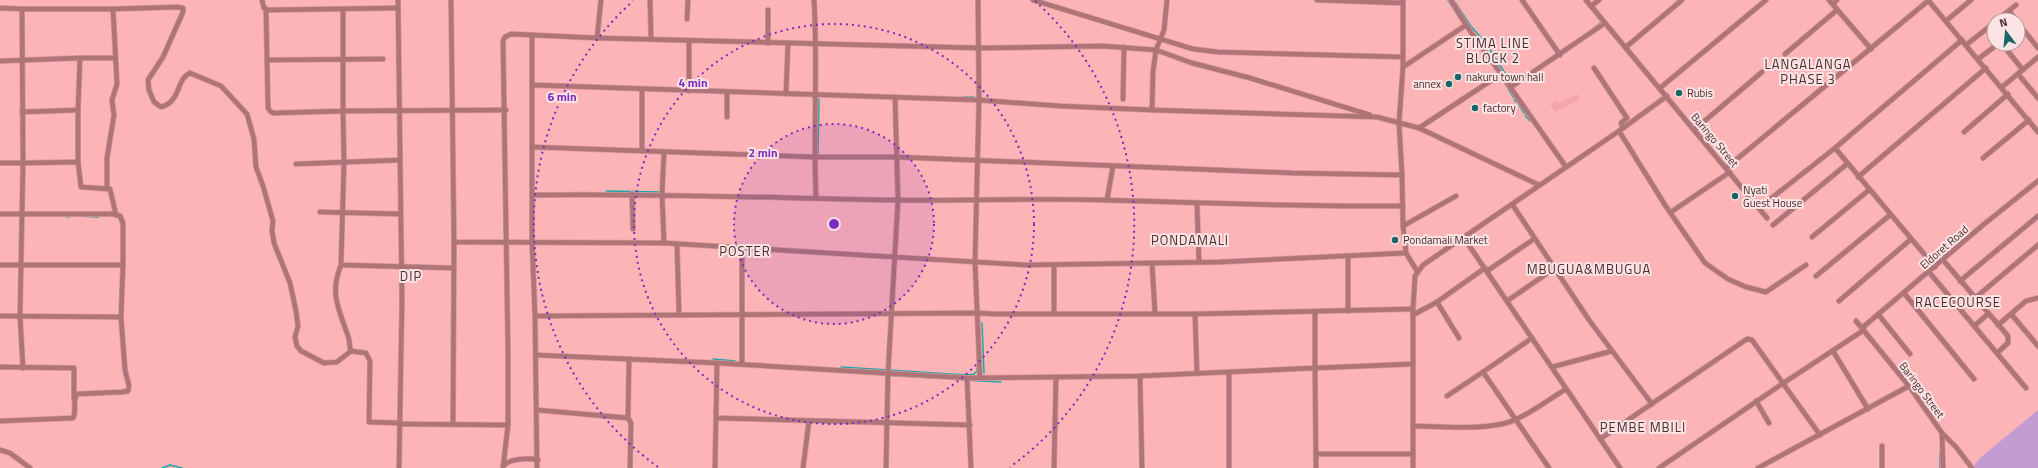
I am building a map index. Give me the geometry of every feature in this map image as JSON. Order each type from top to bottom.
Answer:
[{"type":"street","points":[[262,0],[266,9],[268,108],[271,112],[506,110]]},
{"type":"street","points":[[398,0],[400,63],[399,111],[401,266],[400,468]]},
{"type":"street","points":[[451,0],[454,242],[453,424]]},
{"type":"street","points":[[597,38],[601,0]]},
{"type":"street","points":[[650,0],[651,36]]},
{"type":"street","points":[[687,19],[688,0]]},
{"type":"street","points":[[814,0],[817,44],[814,157],[816,198]]},
{"type":"street","points":[[978,0],[980,48],[976,262],[980,378]]},
{"type":"street","points":[[1033,0],[1193,49],[1218,52],[1402,57]]},
{"type":"street","points":[[1152,110],[1153,72],[1156,50],[1161,40],[1167,0]]},
{"type":"street","points":[[1317,0],[1403,1],[1403,67],[1399,123],[1403,226],[1406,254],[1417,271],[1413,309],[1413,468]]},
{"type":"street","points":[[1451,0],[1466,25],[1566,167]]},
{"type":"street","points":[[1522,0],[1560,55]]},
{"type":"street","name":"Baringo Street","points":[[1586,0],[1767,218]]},
{"type":"street","points":[[1591,6],[1599,0]]},
{"type":"street","points":[[1626,47],[1682,0]]},
{"type":"street","points":[[1660,88],[1766,0]]},
{"type":"street","points":[[1837,0],[1831,2],[1871,49]]},
{"type":"street","points":[[1726,168],[1871,49],[1928,0],[2008,94],[2038,132]]},
{"type":"street","points":[[1946,21],[1971,0]]},
{"type":"street","points":[[2009,11],[2016,5]]},
{"type":"street","points":[[0,8],[183,8],[183,12],[163,57],[148,80],[149,90],[154,102],[161,107],[170,104],[175,98],[186,75],[190,73],[220,86],[244,110],[254,139],[256,167],[273,221],[272,230],[274,243],[290,283],[298,326],[295,337],[297,346],[301,351],[324,363],[337,362],[351,351],[366,353],[370,361],[369,422],[400,424],[508,424]]},
{"type":"street","points":[[266,9],[398,8]]},
{"type":"street","points":[[22,9],[23,163],[20,316],[23,368]]},
{"type":"street","points":[[107,188],[107,158],[114,115],[112,100],[117,84],[113,9]]},
{"type":"street","points":[[343,9],[342,60],[344,213],[341,265],[335,284],[336,300],[349,338],[351,351]]},
{"type":"street","points":[[768,10],[768,43]]},
{"type":"street","points":[[1785,54],[1837,10]]},
{"type":"street","points":[[1511,87],[1605,23]]},
{"type":"street","points":[[1403,67],[1466,25]]},
{"type":"street","points":[[1966,46],[1986,30]]},
{"type":"street","points":[[503,468],[508,424],[505,37],[511,34],[532,36],[768,43],[980,48],[1124,47],[1156,50],[1192,63],[1250,78],[1418,128],[1539,185]]},
{"type":"street","points":[[2026,34],[2038,48]]},
{"type":"street","points":[[532,36],[532,241],[536,355],[537,468]]},
{"type":"street","points":[[1759,208],[1835,148],[1962,40]]},
{"type":"street","points":[[689,41],[689,91]]},
{"type":"street","points":[[786,94],[788,43]]},
{"type":"street","points":[[1123,99],[1124,47]]},
{"type":"street","points":[[1978,59],[1987,52]]},
{"type":"street","points":[[2008,52],[2023,70]]},
{"type":"street","points":[[2002,87],[2038,57]]},
{"type":"street","points":[[80,58],[78,162],[81,187],[107,188],[111,191],[116,215]]},
{"type":"street","points":[[0,61],[115,58]]},
{"type":"street","points":[[267,60],[383,59]]},
{"type":"street","points":[[1594,68],[1627,118],[1620,123],[1621,130],[1665,205],[1705,263],[1728,279],[1746,287],[1766,292],[1806,265]]},
{"type":"street","points":[[1858,177],[1986,68]]},
{"type":"street","points":[[1694,130],[1762,72]]},
{"type":"street","points":[[1418,128],[1501,74]]},
{"type":"street","points":[[2018,74],[2038,98]]},
{"type":"street","points":[[532,85],[642,90],[979,100],[1060,106],[1152,110],[1377,117]]},
{"type":"street","points":[[642,90],[642,151]]},
{"type":"street","points":[[727,92],[727,116]]},
{"type":"street","points":[[1964,132],[2008,94]]},
{"type":"street","points":[[1417,271],[1539,185],[1621,130],[1667,96]]},
{"type":"street","points":[[886,468],[888,374],[898,200],[896,97]]},
{"type":"street","points":[[22,112],[78,110]]},
{"type":"street","points":[[1983,158],[2029,120]]},
{"type":"street","points":[[532,147],[814,157],[897,157],[1292,173],[1402,174]]},
{"type":"street","points":[[1835,148],[1868,190],[1934,267]]},
{"type":"street","points":[[664,152],[662,194],[664,243]]},
{"type":"street","points":[[296,164],[400,160]]},
{"type":"street","points":[[0,163],[78,162]]},
{"type":"street","points":[[1773,226],[1847,164]]},
{"type":"street","points":[[1107,200],[1113,166]]},
{"type":"street","points":[[1671,212],[1730,172]]},
{"type":"street","name":"Eldoret Road","points":[[1659,468],[1833,351],[1863,329],[1878,314],[2038,181]]},
{"type":"street","points":[[1812,237],[1868,190]]},
{"type":"street","points":[[632,194],[633,229]]},
{"type":"street","points":[[532,195],[662,194],[898,200],[1107,200],[1197,204],[1403,206]]},
{"type":"street","points":[[1403,226],[1456,196]]},
{"type":"street","points":[[1197,204],[1199,262]]},
{"type":"street","points":[[1512,204],[1534,239],[1612,351],[1652,404]]},
{"type":"street","points":[[320,212],[400,214]]},
{"type":"street","points":[[0,214],[116,215],[120,216],[123,223],[121,316],[124,370],[129,386],[128,391],[98,394],[77,394],[74,399]]},
{"type":"street","points":[[1816,276],[1890,215]]},
{"type":"street","points":[[1960,281],[2038,216]]},
{"type":"street","points":[[1464,238],[1620,468]]},
{"type":"street","points":[[1413,315],[1437,302],[1534,239]]},
{"type":"street","points":[[1838,301],[1910,240]]},
{"type":"street","points":[[454,242],[507,243],[532,241],[664,243],[1025,265],[1199,262],[1406,254]]},
{"type":"street","points":[[677,244],[679,314]]},
{"type":"street","points":[[1975,298],[2038,245]]},
{"type":"street","points":[[742,248],[742,364]]},
{"type":"street","points":[[1348,257],[1348,311]]},
{"type":"street","points":[[1943,260],[2008,336],[2009,340],[1997,353]]},
{"type":"street","points":[[1152,263],[1155,314]]},
{"type":"street","points":[[0,264],[22,266],[123,265]]},
{"type":"street","points":[[341,265],[454,268]]},
{"type":"street","points":[[1054,265],[1054,313]]},
{"type":"street","points":[[1507,301],[1555,268]]},
{"type":"street","points":[[1929,272],[2026,388]]},
{"type":"street","points":[[1904,293],[1974,379]]},
{"type":"street","points":[[1998,325],[2026,301],[2038,298]]},
{"type":"street","points":[[1437,302],[1458,338]]},
{"type":"street","points":[[535,316],[977,313],[1195,314],[1315,313],[1413,309]]},
{"type":"street","points":[[1315,313],[1316,468]]},
{"type":"street","points":[[1195,314],[1197,373]]},
{"type":"street","points":[[1878,314],[1910,354]]},
{"type":"street","points":[[1974,326],[1988,314]]},
{"type":"street","points":[[2011,314],[2038,346]]},
{"type":"street","points":[[0,316],[121,316]]},
{"type":"street","name":"Baringo Street","points":[[1856,322],[1909,386],[1942,433],[1956,447],[1972,468]]},
{"type":"street","points":[[1447,396],[1532,338]]},
{"type":"street","points":[[1600,439],[1746,339],[1752,340],[1820,436]]},
{"type":"street","points":[[1552,367],[1612,351]]},
{"type":"street","points":[[1833,351],[1868,409]]},
{"type":"street","points":[[536,355],[742,364],[967,378],[1140,376],[1413,364]]},
{"type":"street","points":[[629,359],[628,418],[631,423],[630,468]]},
{"type":"street","points":[[715,468],[717,363]]},
{"type":"street","points":[[0,367],[74,368],[75,414],[73,418],[0,421]]},
{"type":"street","points":[[1229,372],[1229,468]]},
{"type":"street","points":[[1483,372],[1549,468]]},
{"type":"street","points":[[1140,376],[1142,468]]},
{"type":"street","points":[[967,378],[971,468]]},
{"type":"street","points":[[1054,468],[1056,378]]},
{"type":"street","points":[[1758,468],[1820,436],[1909,386]]},
{"type":"street","points":[[1413,426],[1479,426],[1502,424],[1516,418],[1566,389]]},
{"type":"street","points":[[1756,402],[1769,423]]},
{"type":"street","points":[[537,410],[628,418]]},
{"type":"street","points":[[716,418],[887,424],[970,425]]},
{"type":"street","points":[[803,468],[809,421]]},
{"type":"street","name":"Baringo Street","points":[[1942,433],[1943,468]]},
{"type":"street","points":[[1882,446],[1882,468]]},
{"type":"street","points":[[0,450],[10,453],[30,468]]},
{"type":"street","points":[[1317,454],[1413,454]]},
{"type":"street","points":[[503,468],[505,464],[513,461],[532,459],[538,460]]},
{"type":"shaded area","points":[[1577,94],[1580,99],[1555,112],[1550,104],[1556,101],[1558,104]]},
{"type":"shaded area","points":[[2038,410],[2038,468],[1972,468],[1980,458]]},
{"type":"waterway","points":[[1448,0],[1460,19]]},
{"type":"waterway","points":[[1455,2],[1470,25],[1485,42],[1512,84],[1513,83]]},
{"type":"waterway","points":[[1594,28],[1600,23]]},
{"type":"waterway","points":[[1478,45],[1489,61]]},
{"type":"waterway","points":[[1503,80],[1513,97]]},
{"type":"waterway","points":[[963,97],[974,97]]},
{"type":"waterway","points":[[818,153],[819,99]]},
{"type":"waterway","points":[[1518,103],[1524,113]]},
{"type":"waterway","points":[[1525,115],[1530,121]]},
{"type":"waterway","points":[[606,191],[659,192]]},
{"type":"waterway","points":[[56,216],[63,216]]},
{"type":"waterway","points":[[67,217],[73,216]]},
{"type":"waterway","points":[[77,216],[98,217]]},
{"type":"waterway","points":[[982,323],[984,373]]},
{"type":"waterway","points":[[713,359],[735,361]]},
{"type":"waterway","points":[[841,367],[967,375],[974,374],[977,371],[977,368]]},
{"type":"waterway","points":[[837,372],[853,373]]},
{"type":"waterway","points":[[879,375],[935,378]]},
{"type":"waterway","points":[[962,380],[1001,382]]},
{"type":"waterway","points":[[1940,454],[1940,468]]},
{"type":"waterway","points":[[162,468],[170,465],[182,468]]},
{"type":"place","name":"nakuru town hall","points":[[1458,77]]},
{"type":"place","name":"annex","points":[[1449,84]]},
{"type":"place","name":"Rubis","points":[[1679,93]]},
{"type":"place","name":"factory","points":[[1475,108]]},
{"type":"place","name":"Nyati Guest House","points":[[1735,196]]},
{"type":"place","name":"Pondamali Market","points":[[1395,240]]},
{"type":"district","name":"STIMA LINE BLOCK 2","points":[[1493,50]]},
{"type":"district","name":"LANGALANGA PHASE 3","points":[[1808,72]]},
{"type":"district","name":"PONDAMALI","points":[[1190,240]]},
{"type":"district","name":"POSTER","points":[[745,251]]},
{"type":"district","name":"MBUGUA&MBUGUA","points":[[1589,269]]},
{"type":"district","name":"DIP","points":[[411,276]]},
{"type":"district","name":"RACECOURSE","points":[[1958,302]]},
{"type":"district","name":"PEMBE MBILI","points":[[1643,427]]}]
